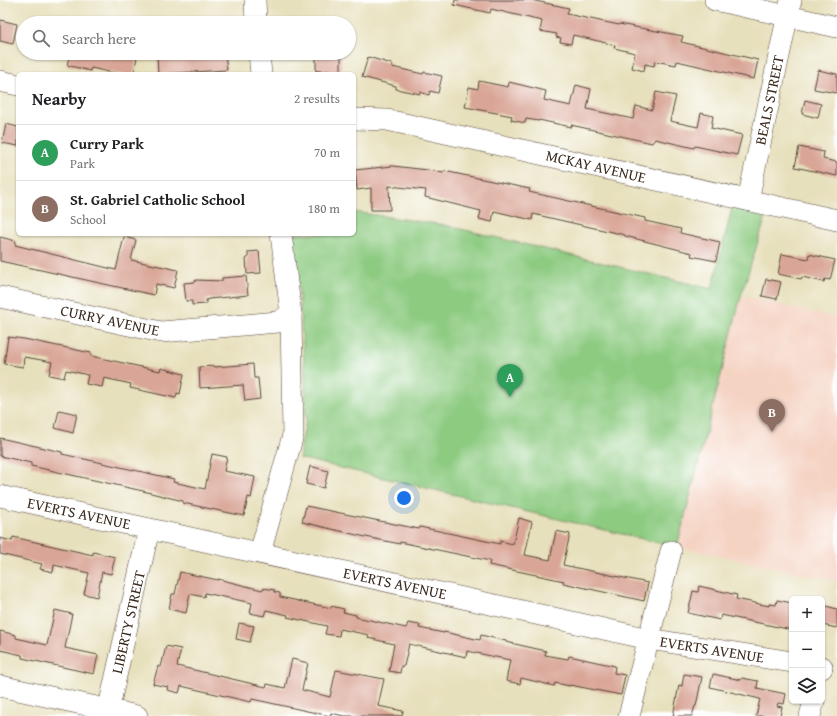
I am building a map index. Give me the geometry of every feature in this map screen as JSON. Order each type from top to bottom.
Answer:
[{"type":"street","points":[[255,0],[256,16]]},
{"type":"street","points":[[715,0],[789,8],[837,27]]},
{"type":"street","name":"BEALS STREET","points":[[748,200],[789,8]]},
{"type":"street","points":[[260,60],[261,72]]},
{"type":"street","points":[[0,81],[16,85]]},
{"type":"street","name":"MCKAY AVENUE","points":[[356,119],[387,120],[837,220]]},
{"type":"street","points":[[260,554],[293,435],[291,314],[281,236]]},
{"type":"street","name":"CURRY AVENUE","points":[[0,297],[161,332],[278,322],[291,314]]},
{"type":"street","name":"EVERTS AVENUE","points":[[0,496],[648,639],[789,662]]},
{"type":"street","name":"LIBERTY STREET","points":[[108,713],[149,529]]},
{"type":"street","points":[[629,716],[671,551]]},
{"type":"street","points":[[0,686],[108,713],[137,716]]},
{"type":"street","points":[[810,716],[813,704]]},
{"type":"shaded area","points":[[741,296],[837,318],[837,581],[677,547]]},
{"type":"green space","points":[[733,204],[767,213],[741,296],[677,547],[299,458],[306,420],[305,374],[294,236],[356,236],[356,212],[444,225],[712,289]]},
{"type":"building","points":[[455,0],[531,0],[569,8],[567,14],[683,36],[681,42],[758,60],[754,79],[677,61],[676,65],[655,61],[654,66],[645,64],[644,71],[632,68],[635,53],[614,48],[615,45],[573,35],[571,44],[560,42],[561,38],[556,37],[557,34],[540,31],[542,21],[491,9],[490,13],[454,5]]},
{"type":"building","points":[[0,20],[16,24],[13,44],[0,41]]},
{"type":"building","points":[[368,57],[392,64],[392,67],[423,74],[424,72],[442,76],[438,93],[430,91],[429,95],[420,92],[420,94],[396,89],[396,86],[362,77]]},
{"type":"building","points":[[68,60],[136,60],[134,72],[109,72],[91,68],[90,71],[67,65]]},
{"type":"building","points":[[157,60],[226,60],[227,70],[192,72],[158,72]]},
{"type":"building","points":[[316,60],[341,60],[341,71],[316,71]]},
{"type":"building","points":[[818,70],[837,74],[837,93],[814,89]]},
{"type":"building","points":[[479,81],[508,87],[509,82],[546,91],[544,100],[571,106],[576,85],[591,89],[587,109],[633,119],[636,106],[652,110],[656,92],[676,96],[670,121],[698,127],[701,113],[713,116],[711,128],[742,135],[737,155],[695,146],[694,148],[655,139],[652,143],[571,125],[571,127],[539,120],[526,119],[525,123],[511,120],[512,116],[465,107],[469,87],[478,89]]},
{"type":"building","points":[[805,100],[821,104],[818,118],[802,114]]},
{"type":"building","points":[[6,124],[16,126],[16,146],[2,143]]},
{"type":"building","points":[[799,147],[824,152],[823,159],[837,162],[837,176],[795,167]]},
{"type":"building","points":[[393,166],[443,173],[444,171],[530,189],[529,192],[645,218],[645,221],[681,229],[680,233],[720,242],[716,261],[691,256],[692,253],[625,235],[533,214],[532,220],[494,211],[492,222],[479,219],[481,211],[425,197],[426,190],[389,186],[390,210],[371,210],[371,188],[357,190],[356,170]]},
{"type":"building","points":[[0,237],[16,241],[15,245],[116,270],[124,237],[136,240],[131,260],[178,270],[174,288],[156,284],[154,295],[0,261]]},
{"type":"building","points":[[259,251],[261,273],[247,274],[246,258],[248,258],[248,252]]},
{"type":"building","points":[[782,254],[808,259],[809,254],[835,260],[830,280],[825,279],[824,282],[778,274]]},
{"type":"building","points":[[246,276],[248,295],[209,299],[206,300],[206,304],[192,305],[192,301],[186,301],[184,283],[195,282],[196,280],[222,281],[222,278]]},
{"type":"building","points":[[766,279],[781,282],[777,299],[762,296]]},
{"type":"building","points":[[8,337],[91,353],[91,356],[160,371],[161,368],[184,374],[180,394],[177,393],[176,398],[130,388],[131,384],[104,378],[102,387],[86,384],[88,375],[66,370],[64,378],[49,375],[52,362],[36,359],[24,357],[23,367],[4,364]]},
{"type":"building","points":[[253,364],[254,378],[258,378],[260,399],[245,401],[243,385],[200,388],[199,367]]},
{"type":"building","points":[[59,410],[77,414],[73,433],[55,428]]},
{"type":"building","points":[[0,438],[62,452],[62,454],[174,479],[173,482],[205,489],[212,454],[227,457],[224,471],[255,477],[251,498],[248,497],[244,516],[183,503],[183,501],[143,491],[31,466],[31,463],[0,456]]},
{"type":"building","points":[[310,466],[328,471],[324,488],[306,484]]},
{"type":"building","points":[[306,506],[419,529],[420,527],[500,544],[500,541],[513,544],[519,518],[532,522],[525,555],[550,560],[556,531],[570,534],[563,565],[648,583],[644,601],[563,583],[564,581],[489,565],[490,561],[400,542],[400,544],[361,536],[302,522]]},
{"type":"building","points":[[13,537],[93,555],[93,552],[115,557],[111,574],[102,572],[97,597],[84,594],[89,573],[54,565],[53,572],[40,569],[42,564],[0,554],[0,538],[12,541]]},
{"type":"building","points":[[180,572],[218,579],[262,590],[263,588],[275,590],[274,592],[280,593],[280,597],[331,608],[331,606],[344,609],[343,612],[356,615],[356,617],[406,628],[408,623],[420,625],[419,628],[480,640],[481,635],[546,651],[545,655],[568,659],[569,656],[615,666],[614,673],[625,675],[621,695],[570,685],[555,683],[554,686],[521,678],[520,684],[506,681],[510,660],[467,651],[466,657],[409,644],[404,666],[401,666],[400,673],[389,671],[394,644],[368,638],[369,635],[340,629],[339,636],[325,634],[327,626],[287,617],[288,615],[266,610],[264,616],[250,613],[252,603],[205,593],[204,597],[190,594],[186,613],[169,609],[172,594],[175,594]]},
{"type":"building","points":[[699,586],[737,595],[736,599],[769,606],[769,604],[776,605],[777,600],[789,602],[789,629],[721,615],[720,620],[688,613],[693,591],[698,592]]},
{"type":"building","points":[[825,606],[837,609],[837,628],[825,626]]},
{"type":"building","points":[[55,610],[72,614],[65,648],[98,655],[94,674],[22,658],[22,655],[0,650],[0,631],[16,635],[16,638],[47,645]]},
{"type":"building","points":[[239,623],[254,626],[250,642],[236,639]]},
{"type":"building","points":[[166,646],[181,649],[177,666],[266,687],[267,684],[285,688],[292,659],[308,663],[302,690],[330,697],[336,670],[384,679],[378,706],[403,711],[402,716],[344,716],[331,713],[330,716],[252,699],[251,702],[181,686],[179,693],[167,690],[168,687],[153,684],[158,666],[161,667]]},
{"type":"building","points":[[684,674],[702,677],[696,706],[692,716],[673,716],[679,685],[682,686]]},
{"type":"building","points":[[713,674],[741,680],[742,678],[758,681],[757,688],[786,694],[784,704],[778,703],[777,706],[782,707],[780,716],[756,716],[760,699],[710,687]]},
{"type":"place","name":"Curry Park","points":[[510,397]]},
{"type":"place","name":"St. Gabriel Catholic School","points":[[772,432]]}]
